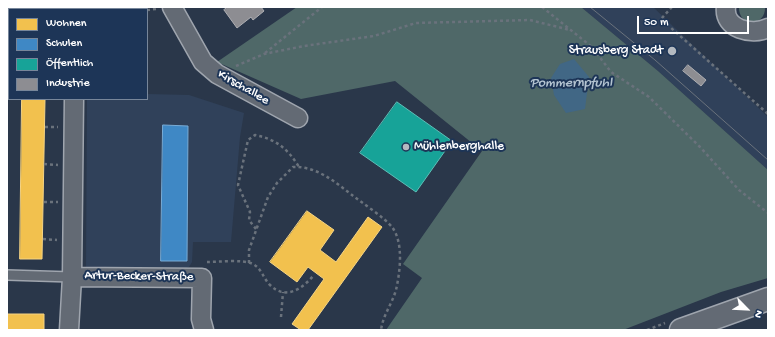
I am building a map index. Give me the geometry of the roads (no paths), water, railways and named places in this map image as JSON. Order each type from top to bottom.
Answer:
[{"type":"main road","points":[[681,330],[768,299]]},
{"type":"street","name":"Kirschallee","points":[[172,7],[203,62],[218,74],[298,118]]},
{"type":"street","points":[[724,8],[728,18],[742,31],[754,33],[768,28]]},
{"type":"street","name":"Artur-Becker-Straße","points":[[69,330],[72,277],[74,100]]},
{"type":"street","name":"Artur-Becker-Straße","points":[[72,277],[202,278],[201,319],[204,330]]},
{"type":"lane","points":[[7,275],[72,277]]},
{"type":"water","name":"Pommernpfuhl","points":[[574,59],[589,77],[585,109],[566,113],[554,95],[551,78],[560,64]]},
{"type":"tram line","points":[[590,7],[655,60],[768,160]]},
{"type":"place","name":"Strausberg Stadt","points":[[672,51]]},
{"type":"place","name":"Mühlenberghalle","points":[[406,147]]}]
